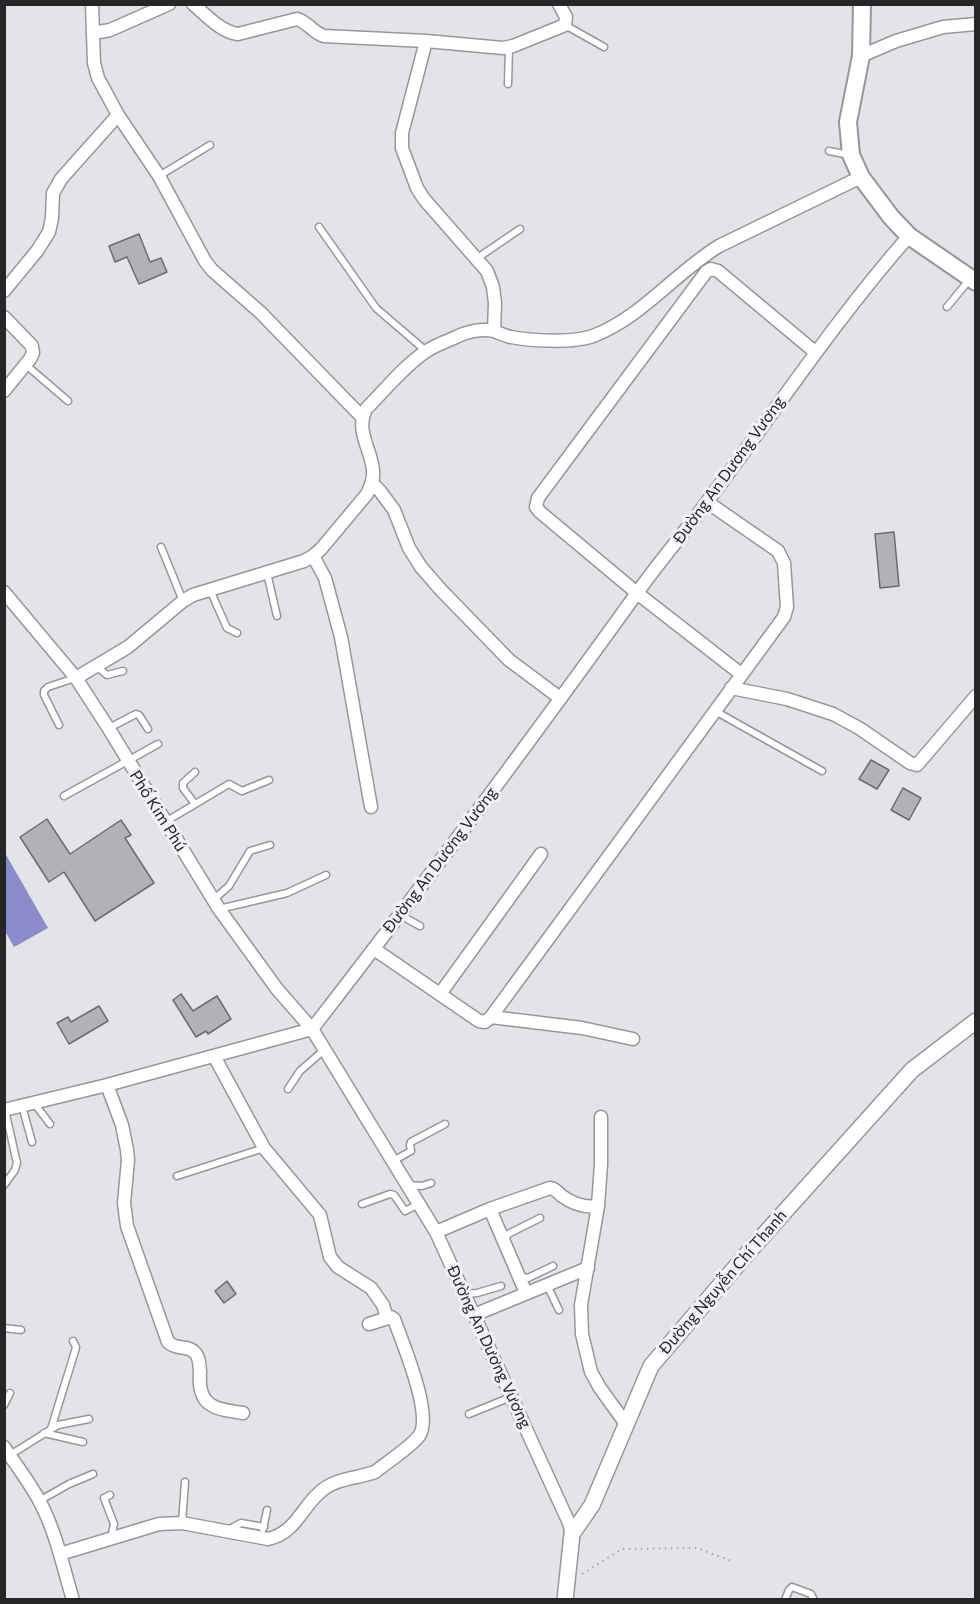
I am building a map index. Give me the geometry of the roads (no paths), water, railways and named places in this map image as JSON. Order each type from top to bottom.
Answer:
[{"type":"main road","points":[[862,4],[861,56],[848,122],[851,155],[861,177],[891,217],[909,236],[973,280]]},
{"type":"street","points":[[92,4],[94,63],[98,78],[118,116],[159,176],[205,261],[212,270],[252,304],[362,417]]},
{"type":"street","points":[[93,33],[110,30],[169,4]]},
{"type":"street","points":[[193,4],[231,33],[238,34],[297,19],[304,21],[317,34],[324,36],[426,40],[493,48],[509,47],[565,25],[566,17],[559,4]]},
{"type":"street","points":[[861,56],[896,41],[943,27],[975,24]]},
{"type":"street","points":[[426,40],[402,133],[402,148],[417,188],[424,199],[487,271],[493,287],[495,303],[494,331]]},
{"type":"street","points":[[4,291],[37,251],[49,232],[53,193],[61,179],[118,116]]},
{"type":"street","points":[[76,678],[128,647],[183,601],[194,595],[304,561],[321,549],[368,494],[372,483],[374,471],[361,426],[366,409],[413,361],[426,351],[465,333],[480,330],[494,331],[510,337],[558,341],[590,337],[635,313],[719,246],[861,177]]},
{"type":"street","name":"Đường An Dương Vương","points":[[572,1534],[436,1232],[312,1029],[374,949],[637,593],[708,502],[815,352],[909,236]]},
{"type":"street","points":[[741,674],[637,593],[538,510],[536,507],[538,498],[706,272],[711,269],[718,271],[815,352]]},
{"type":"street","points":[[4,318],[32,346],[33,353],[4,391]]},
{"type":"street","points":[[372,483],[394,510],[409,548],[421,567],[441,590],[508,660],[560,698]]},
{"type":"street","points":[[374,949],[479,1021],[485,1022],[491,1017],[784,617],[787,607],[784,563],[778,551],[708,502]]},
{"type":"street","points":[[313,556],[325,578],[341,637],[370,807]]},
{"type":"street","name":"Phố Kim Phú","points":[[4,592],[76,678],[216,904],[277,989],[312,1029]]},
{"type":"street","points":[[731,688],[787,699],[833,714],[859,728],[910,763],[917,765],[975,696]]},
{"type":"street","points":[[440,994],[541,854]]},
{"type":"street","points":[[491,1017],[582,1028],[633,1039]]},
{"type":"street","name":"Đường Nguyễn Chí Thanh","points":[[565,1599],[572,1534],[592,1505],[651,1366],[663,1349],[912,1070],[975,1021]]},
{"type":"street","points":[[5,1110],[312,1029]]},
{"type":"street","points":[[214,1056],[264,1148],[320,1215],[330,1257],[338,1267],[370,1288],[383,1305],[387,1318]]},
{"type":"street","points":[[107,1084],[118,1112],[127,1150],[124,1203],[127,1226],[168,1342],[177,1348],[195,1351],[199,1358],[201,1391],[214,1408],[243,1413]]},
{"type":"street","points":[[601,1117],[598,1206],[581,1305],[582,1334],[591,1372],[626,1424]]},
{"type":"street","points":[[436,1232],[489,1209],[550,1188],[579,1206],[598,1206]]},
{"type":"street","points":[[489,1209],[526,1293]]},
{"type":"street","points":[[474,1315],[588,1268]]},
{"type":"street","points":[[60,1554],[159,1524],[182,1523],[226,1531],[262,1532],[268,1539],[278,1537],[293,1526],[319,1493],[340,1480],[375,1472],[418,1438],[422,1425],[416,1379],[394,1319],[391,1317],[369,1324]]},
{"type":"street","points":[[7,1451],[47,1516],[73,1599]]},
{"type":"lane","points":[[565,25],[604,48]]},
{"type":"lane","points":[[508,84],[509,47]]},
{"type":"lane","points":[[159,176],[210,145]]},
{"type":"lane","points":[[829,151],[851,155]]},
{"type":"lane","points":[[319,227],[376,308],[426,351]]},
{"type":"lane","points":[[476,259],[520,229]]},
{"type":"lane","points":[[947,307],[973,280]]},
{"type":"lane","points":[[26,365],[68,401]]},
{"type":"lane","points":[[161,547],[183,601]]},
{"type":"lane","points":[[267,573],[277,616]]},
{"type":"lane","points":[[210,590],[227,628],[237,633]]},
{"type":"lane","points":[[96,666],[107,675],[123,670]]},
{"type":"lane","points":[[59,725],[44,692],[48,687],[76,678]]},
{"type":"lane","points":[[714,711],[822,771]]},
{"type":"lane","points":[[109,729],[136,714],[148,729]]},
{"type":"lane","points":[[64,796],[158,744]]},
{"type":"lane","points":[[195,772],[183,783],[183,788],[195,804]]},
{"type":"lane","points":[[165,822],[229,784],[242,790],[268,780]]},
{"type":"lane","points":[[216,904],[250,851],[270,845]]},
{"type":"lane","points":[[216,904],[287,893],[326,874]]},
{"type":"lane","points":[[400,914],[420,926]]},
{"type":"lane","points":[[288,1089],[300,1071],[324,1050]]},
{"type":"lane","points":[[28,1104],[50,1124]]},
{"type":"lane","points":[[28,1104],[32,1142]]},
{"type":"lane","points":[[4,1185],[15,1170],[16,1163],[5,1110]]},
{"type":"lane","points":[[393,1162],[411,1151],[411,1142],[445,1124]]},
{"type":"lane","points":[[177,1176],[264,1148]]},
{"type":"lane","points":[[407,1185],[422,1186],[430,1183]]},
{"type":"lane","points":[[362,1204],[390,1194],[394,1195],[405,1211],[418,1204]]},
{"type":"lane","points":[[504,1242],[508,1234],[540,1218]]},
{"type":"lane","points":[[519,1275],[528,1278],[553,1266]]},
{"type":"lane","points":[[547,1284],[559,1310]]},
{"type":"lane","points":[[464,1294],[501,1286]]},
{"type":"lane","points":[[4,1328],[21,1330]]},
{"type":"lane","points":[[51,1429],[75,1351],[74,1341]]},
{"type":"lane","points":[[4,1405],[10,1393]]},
{"type":"lane","points":[[469,1414],[511,1397]]},
{"type":"lane","points":[[7,1451],[58,1425],[89,1419]]},
{"type":"lane","points":[[44,1433],[83,1442]]},
{"type":"lane","points":[[39,1501],[93,1474]]},
{"type":"lane","points":[[182,1523],[186,1482]]},
{"type":"lane","points":[[110,1495],[104,1498],[114,1524],[111,1539]]},
{"type":"lane","points":[[262,1532],[267,1509]]},
{"type":"lane","points":[[785,1599],[792,1587],[811,1594],[814,1599]]},
{"type":"water","points":[[5,853],[48,928],[14,947],[5,931]]}]
